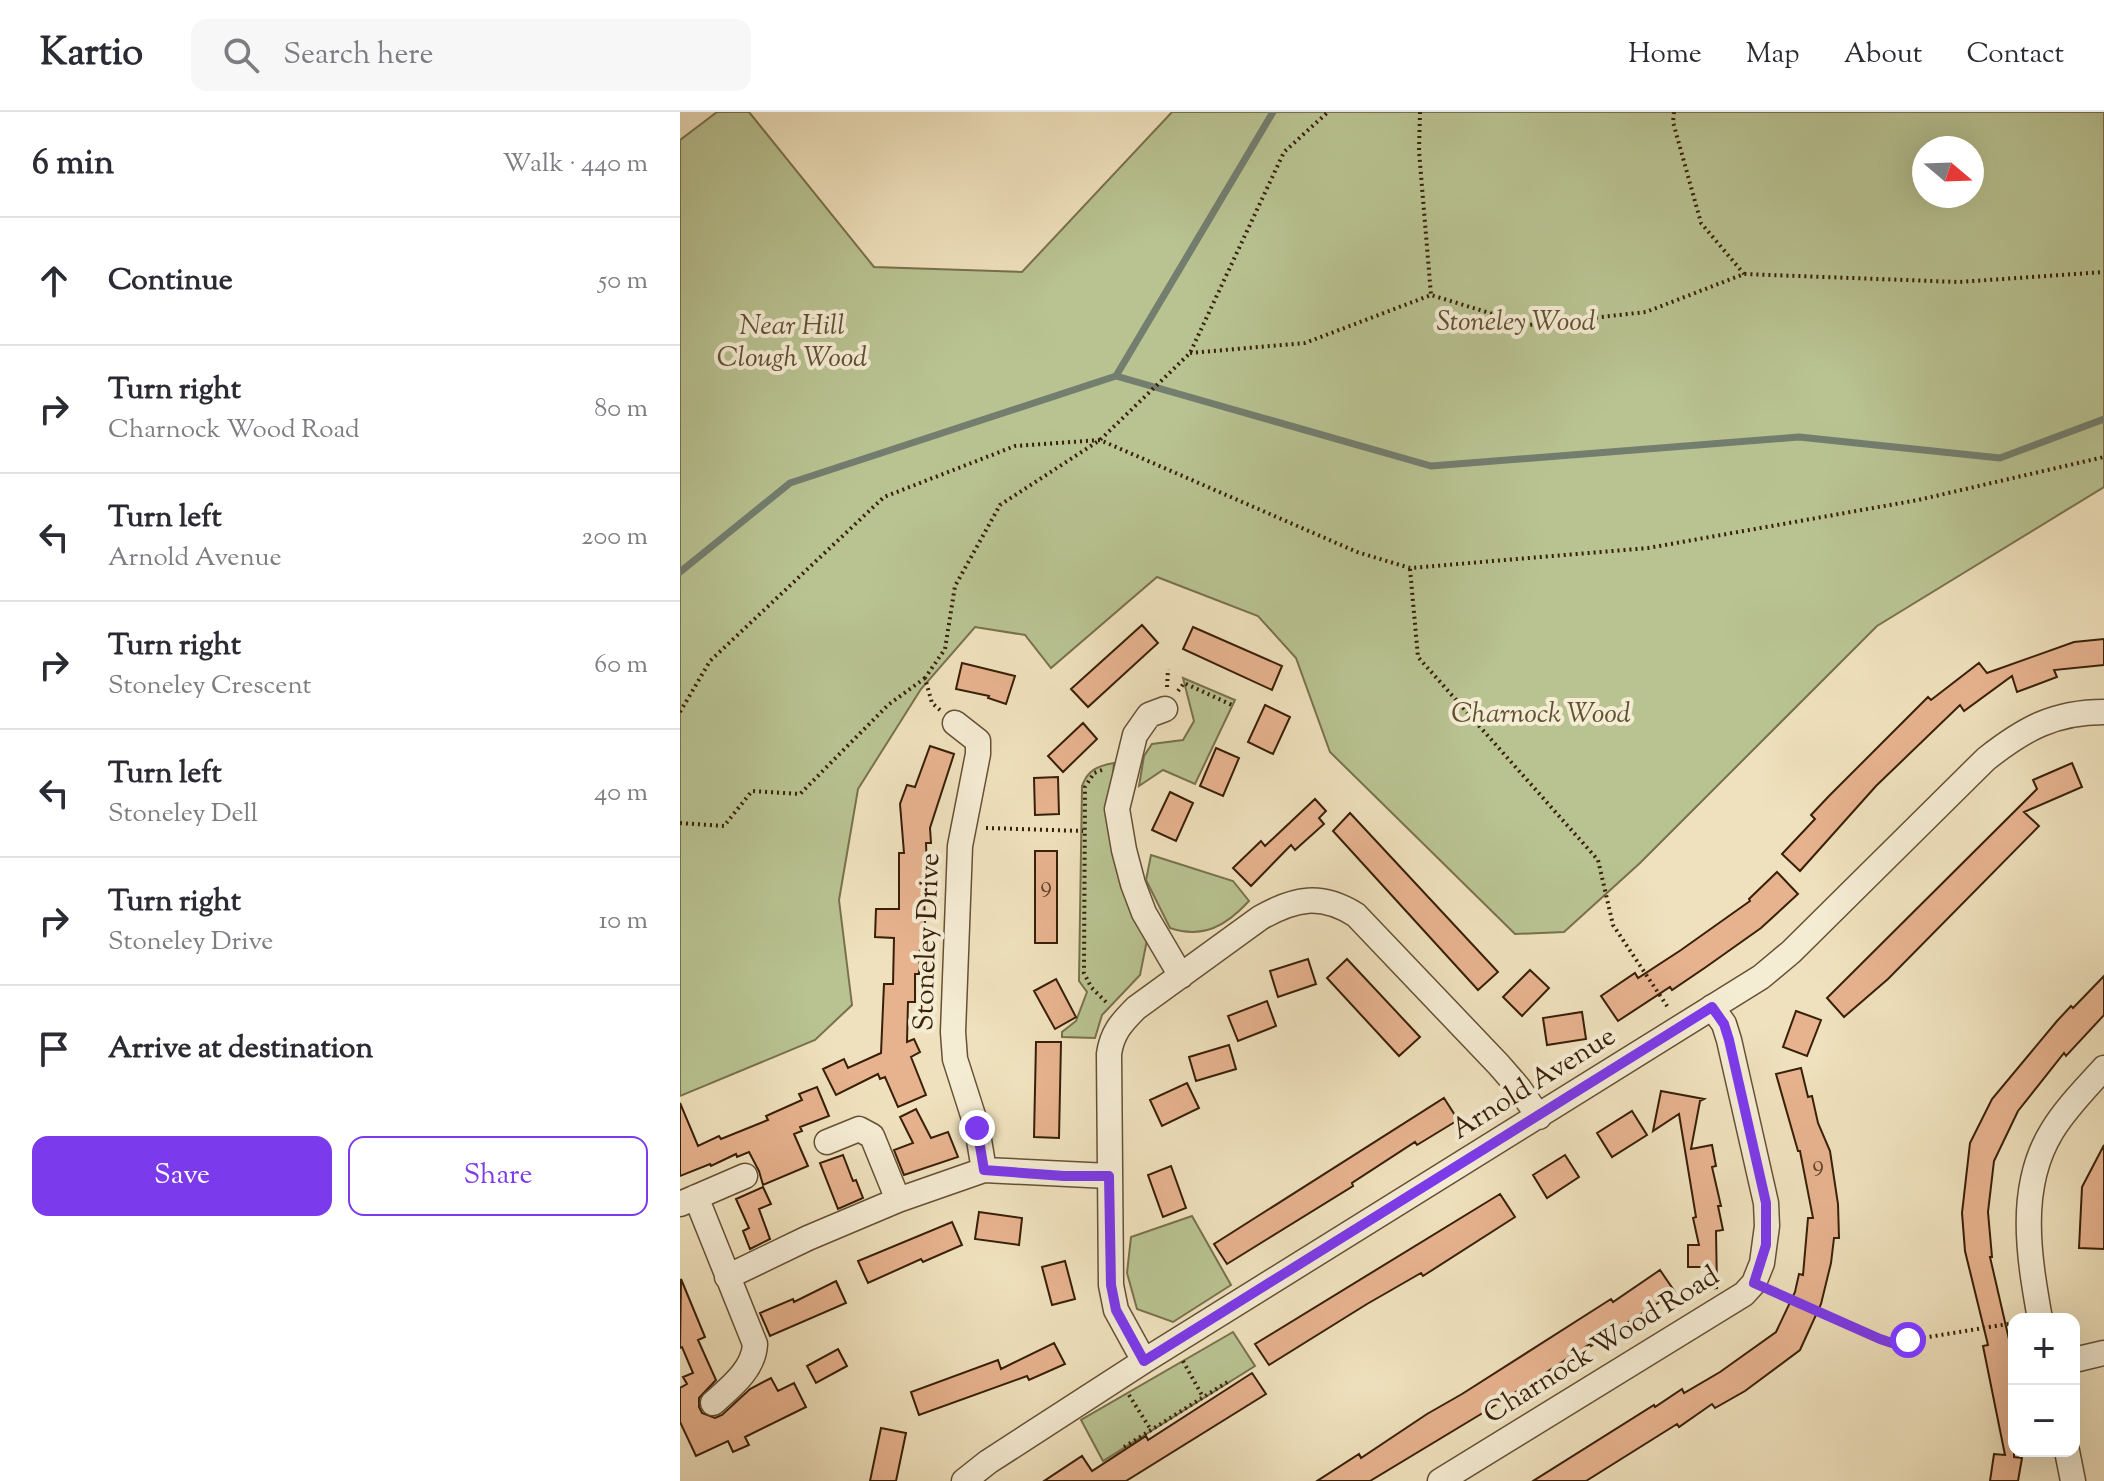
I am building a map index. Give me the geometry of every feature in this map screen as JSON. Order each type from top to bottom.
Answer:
[{"type":"street","points":[[1165,709],[1149,715],[1135,735],[1117,809],[1124,850],[1144,913],[1181,976]]},
{"type":"street","name":"Arnold Avenue","points":[[964,1481],[988,1462],[1144,1361],[1761,977],[1791,952],[1986,759],[2016,736],[2049,720],[2077,712],[2104,712]]},
{"type":"street","name":"Stoneley Drive","points":[[955,723],[978,741],[978,754],[960,846],[953,1032],[955,1059],[977,1128],[984,1170]]},
{"type":"street","points":[[1144,1361],[1116,1310],[1111,1285],[1111,1038],[1125,1019],[1278,908],[1309,900],[1339,904],[1356,915],[1499,1065],[1539,1117]]},
{"type":"street","name":"Charnock Wood Road","points":[[1440,1481],[1744,1294],[1754,1283],[1766,1245],[1766,1203],[1729,1040],[1724,1024],[1712,1007]]},
{"type":"street","points":[[2039,1313],[2028,1234],[2031,1190],[2038,1161],[2052,1131],[2104,1068]]},
{"type":"street","points":[[827,1142],[859,1129],[866,1131],[872,1136],[898,1200]]},
{"type":"street","points":[[727,1277],[898,1200],[984,1170],[1109,1176]]},
{"type":"street","points":[[713,1403],[751,1363],[755,1344],[727,1277],[688,1200],[745,1176]]},
{"type":"street","points":[[2080,1359],[2104,1353]]},
{"type":"street","points":[[2068,1457],[2073,1481]]},
{"type":"path","points":[[680,823],[724,826],[752,791],[800,794],[888,705],[925,678],[945,649],[955,586],[1000,505],[1100,440],[1190,353],[1284,152],[1328,112]]},
{"type":"path","points":[[1420,112],[1419,151],[1431,295]]},
{"type":"path","points":[[1674,112],[1673,122],[1701,223],[1744,274]]},
{"type":"path","points":[[1190,353],[1305,343],[1431,295],[1529,325],[1646,312],[1744,274],[1959,282],[2104,272]]},
{"type":"path","points":[[680,712],[710,661],[884,497],[1015,446],[1100,440],[1357,552],[1410,568],[1648,548],[1918,500],[2104,457]]},
{"type":"path","points":[[1410,568],[1418,657],[1598,860],[1613,925],[1681,1027]]},
{"type":"path","points":[[925,678],[932,703],[955,723]]},
{"type":"path","points":[[1165,709],[1184,683],[1232,705]]},
{"type":"path","points":[[1124,773],[1104,769],[1094,773],[1085,787],[1083,831],[1084,973],[1091,987],[1125,1019]]},
{"type":"path","points":[[964,827],[1083,831]]},
{"type":"path","points":[[1754,1283],[1892,1343],[2008,1324]]},
{"type":"path","points":[[1174,1343],[1203,1397]]},
{"type":"path","points":[[1119,1377],[1151,1430]]},
{"type":"path","points":[[1124,1447],[1229,1381]]},
{"type":"green space","points":[[717,112],[749,112],[874,267],[1022,272],[1172,112],[2104,112],[2104,487],[1877,626],[1640,863],[1564,932],[1515,934],[1330,752],[1296,658],[1258,616],[1157,577],[1051,668],[1025,635],[975,627],[921,689],[858,789],[839,900],[852,1005],[815,1040],[680,1096],[680,140]]},
{"type":"green space","points":[[1183,678],[1235,700],[1195,784],[1163,770],[1139,786],[1144,756],[1152,744],[1183,740],[1194,721]]},
{"type":"green space","points":[[1114,763],[1109,812],[1147,940],[1140,975],[1102,1015],[1095,1038],[1062,1037],[1062,1032],[1076,1021],[1087,992],[1079,981],[1082,786],[1094,770]]},
{"type":"green space","points":[[1151,855],[1233,881],[1249,901],[1232,917],[1213,928],[1193,932],[1170,928],[1146,880]]},
{"type":"green space","points":[[1192,1216],[1231,1285],[1173,1322],[1137,1309],[1127,1273],[1131,1237]]},
{"type":"green space","points":[[1233,1332],[1255,1366],[1103,1461],[1081,1420]]},
{"type":"building","points":[[1142,625],[1158,643],[1088,707],[1071,689]]},
{"type":"building","points":[[1193,627],[1282,666],[1272,690],[1183,649]]},
{"type":"building","points":[[2104,639],[2104,665],[2054,670],[2057,677],[2017,692],[2012,676],[1964,711],[1960,705],[1876,786],[1800,871],[1782,854],[1815,819],[1811,815],[1928,697],[1931,700],[1979,663],[1987,673],[2074,642]]},
{"type":"building","points":[[962,663],[1015,676],[1006,704],[989,696],[956,689]]},
{"type":"building","points":[[1265,705],[1290,717],[1273,754],[1248,742]]},
{"type":"building","points":[[1083,723],[1097,739],[1063,772],[1048,756]]},
{"type":"building","points":[[930,746],[954,754],[930,828],[931,843],[926,843],[927,870],[923,871],[926,948],[920,948],[919,974],[915,974],[915,1002],[908,1002],[907,1042],[914,1039],[920,1052],[911,1057],[926,1095],[898,1107],[885,1077],[880,1079],[878,1074],[836,1095],[823,1069],[844,1059],[848,1068],[881,1053],[884,984],[893,984],[894,938],[875,937],[876,909],[899,909],[899,853],[904,853],[900,804],[907,785],[915,787]]},
{"type":"building","points":[[1216,748],[1239,758],[1223,796],[1200,786]]},
{"type":"building","points":[[2072,763],[2082,787],[2024,812],[2039,826],[1888,979],[1844,1017],[1827,998],[2037,789],[2033,780]]},
{"type":"building","points":[[1058,777],[1059,814],[1035,815],[1034,778]]},
{"type":"building","points":[[1170,792],[1193,803],[1176,841],[1152,830]]},
{"type":"building","points":[[1315,799],[1326,811],[1319,818],[1324,824],[1295,850],[1291,845],[1251,886],[1233,868],[1261,841],[1265,846]]},
{"type":"building","points":[[1350,813],[1498,972],[1478,990],[1333,831]]},
{"type":"building","points":[[1035,851],[1057,851],[1057,943],[1035,943]]},
{"type":"building","points":[[1777,872],[1798,894],[1761,928],[1706,967],[1618,1021],[1601,996],[1635,973],[1638,978],[1681,950],[1750,901]]},
{"type":"building","points":[[1308,959],[1316,984],[1278,997],[1270,971]]},
{"type":"building","points":[[1347,959],[1420,1037],[1399,1056],[1327,978]]},
{"type":"building","points":[[1530,970],[1549,988],[1522,1016],[1503,997]]},
{"type":"building","points":[[2104,976],[2104,1015],[2066,1056],[2064,1053],[2018,1111],[1994,1161],[1988,1212],[1990,1257],[2008,1335],[2008,1457],[2022,1458],[2018,1481],[1990,1481],[1994,1454],[2005,1455],[1983,1346],[1988,1345],[1965,1251],[1962,1213],[1970,1143],[1992,1099],[2057,1021],[2071,1006],[2073,1008]]},
{"type":"building","points":[[1056,979],[1076,1017],[1055,1029],[1034,991]]},
{"type":"building","points":[[1267,1001],[1276,1026],[1238,1041],[1228,1016]]},
{"type":"building","points":[[1796,1011],[1821,1020],[1807,1056],[1783,1047]]},
{"type":"building","points":[[1582,1012],[1586,1039],[1547,1045],[1543,1018]]},
{"type":"building","points":[[1036,1042],[1061,1042],[1059,1138],[1034,1137]]},
{"type":"building","points":[[1229,1045],[1236,1069],[1196,1081],[1189,1057]]},
{"type":"building","points":[[1801,1068],[1808,1097],[1812,1096],[1818,1123],[1830,1151],[1838,1204],[1839,1238],[1834,1238],[1821,1304],[1800,1350],[1745,1391],[1715,1408],[1712,1404],[1679,1427],[1677,1424],[1586,1481],[1533,1481],[1654,1405],[1682,1389],[1684,1393],[1720,1372],[1776,1332],[1795,1292],[1799,1274],[1803,1275],[1808,1218],[1813,1218],[1800,1151],[1776,1074]]},
{"type":"building","points":[[1187,1083],[1199,1108],[1162,1126],[1150,1100]]},
{"type":"building","points":[[817,1087],[829,1116],[800,1127],[802,1131],[794,1134],[808,1166],[763,1185],[749,1152],[680,1176],[680,1103],[698,1146],[768,1120],[766,1116],[802,1100],[799,1094]]},
{"type":"building","points":[[1661,1091],[1704,1099],[1700,1101],[1691,1149],[1712,1145],[1716,1166],[1712,1167],[1723,1230],[1716,1231],[1717,1288],[1708,1289],[1704,1267],[1688,1267],[1688,1245],[1699,1245],[1693,1218],[1696,1217],[1679,1114],[1653,1131]]},
{"type":"building","points":[[1444,1098],[1458,1120],[1417,1145],[1415,1142],[1352,1183],[1353,1186],[1227,1264],[1214,1244]]},
{"type":"building","points":[[916,1109],[931,1138],[948,1132],[958,1157],[904,1175],[894,1150],[913,1143],[900,1117]]},
{"type":"building","points":[[1632,1111],[1647,1135],[1612,1157],[1597,1133]]},
{"type":"building","points":[[2104,1145],[2104,1249],[2079,1248],[2082,1187]]},
{"type":"building","points":[[843,1155],[863,1198],[838,1209],[820,1163]]},
{"type":"building","points":[[1565,1155],[1579,1177],[1547,1198],[1533,1175]]},
{"type":"building","points":[[1171,1166],[1186,1208],[1163,1217],[1148,1175]]},
{"type":"building","points":[[763,1187],[771,1204],[759,1209],[770,1239],[750,1249],[743,1231],[749,1228],[736,1199]]},
{"type":"building","points":[[1500,1194],[1515,1217],[1423,1276],[1421,1273],[1367,1304],[1269,1365],[1255,1344]]},
{"type":"building","points":[[979,1212],[1022,1218],[1019,1245],[975,1239]]},
{"type":"building","points":[[952,1222],[962,1245],[868,1283],[858,1261]]},
{"type":"building","points":[[1065,1261],[1075,1299],[1052,1305],[1042,1267]]},
{"type":"building","points":[[1660,1270],[1675,1292],[1491,1408],[1370,1481],[1317,1481],[1359,1454],[1361,1458]]},
{"type":"building","points":[[681,1279],[705,1337],[698,1340],[716,1380],[699,1398],[702,1413],[715,1418],[722,1415],[750,1389],[771,1378],[778,1391],[794,1383],[806,1407],[745,1437],[749,1445],[733,1452],[728,1441],[696,1456],[680,1422],[680,1388],[687,1384],[683,1377],[693,1373],[680,1348]]},
{"type":"building","points":[[836,1281],[846,1303],[770,1336],[760,1313],[793,1299],[794,1302]]},
{"type":"building","points":[[1054,1343],[1065,1364],[1029,1380],[1027,1376],[919,1415],[911,1392],[998,1360],[1001,1369]]},
{"type":"building","points":[[838,1349],[847,1366],[816,1383],[807,1366]]},
{"type":"building","points":[[1252,1373],[1266,1394],[1126,1481],[1044,1481],[1082,1456],[1092,1471],[1146,1436],[1148,1440]]},
{"type":"building","points":[[881,1428],[906,1433],[896,1481],[870,1481]]},
{"type":"waterway","points":[[1116,376],[1273,112]]},
{"type":"waterway","points":[[680,572],[790,483],[1116,376],[1431,466],[1799,437],[2000,458],[2104,419]]},
{"type":"route","points":[[977,1128],[984,1170],[1034,1175],[1109,1176],[1111,1285],[1116,1310],[1144,1361],[1712,1007],[1724,1024],[1729,1040],[1766,1203],[1766,1245],[1754,1283],[1880,1339],[1892,1343],[1908,1340]]},
{"type":"park label","name":"Stoneley Wood","points":[[1516,323]]},
{"type":"park label","name":"Near Hill Clough Wood","points":[[792,343]]},
{"type":"park label","name":"Charnock Wood","points":[[1541,715]]}]
